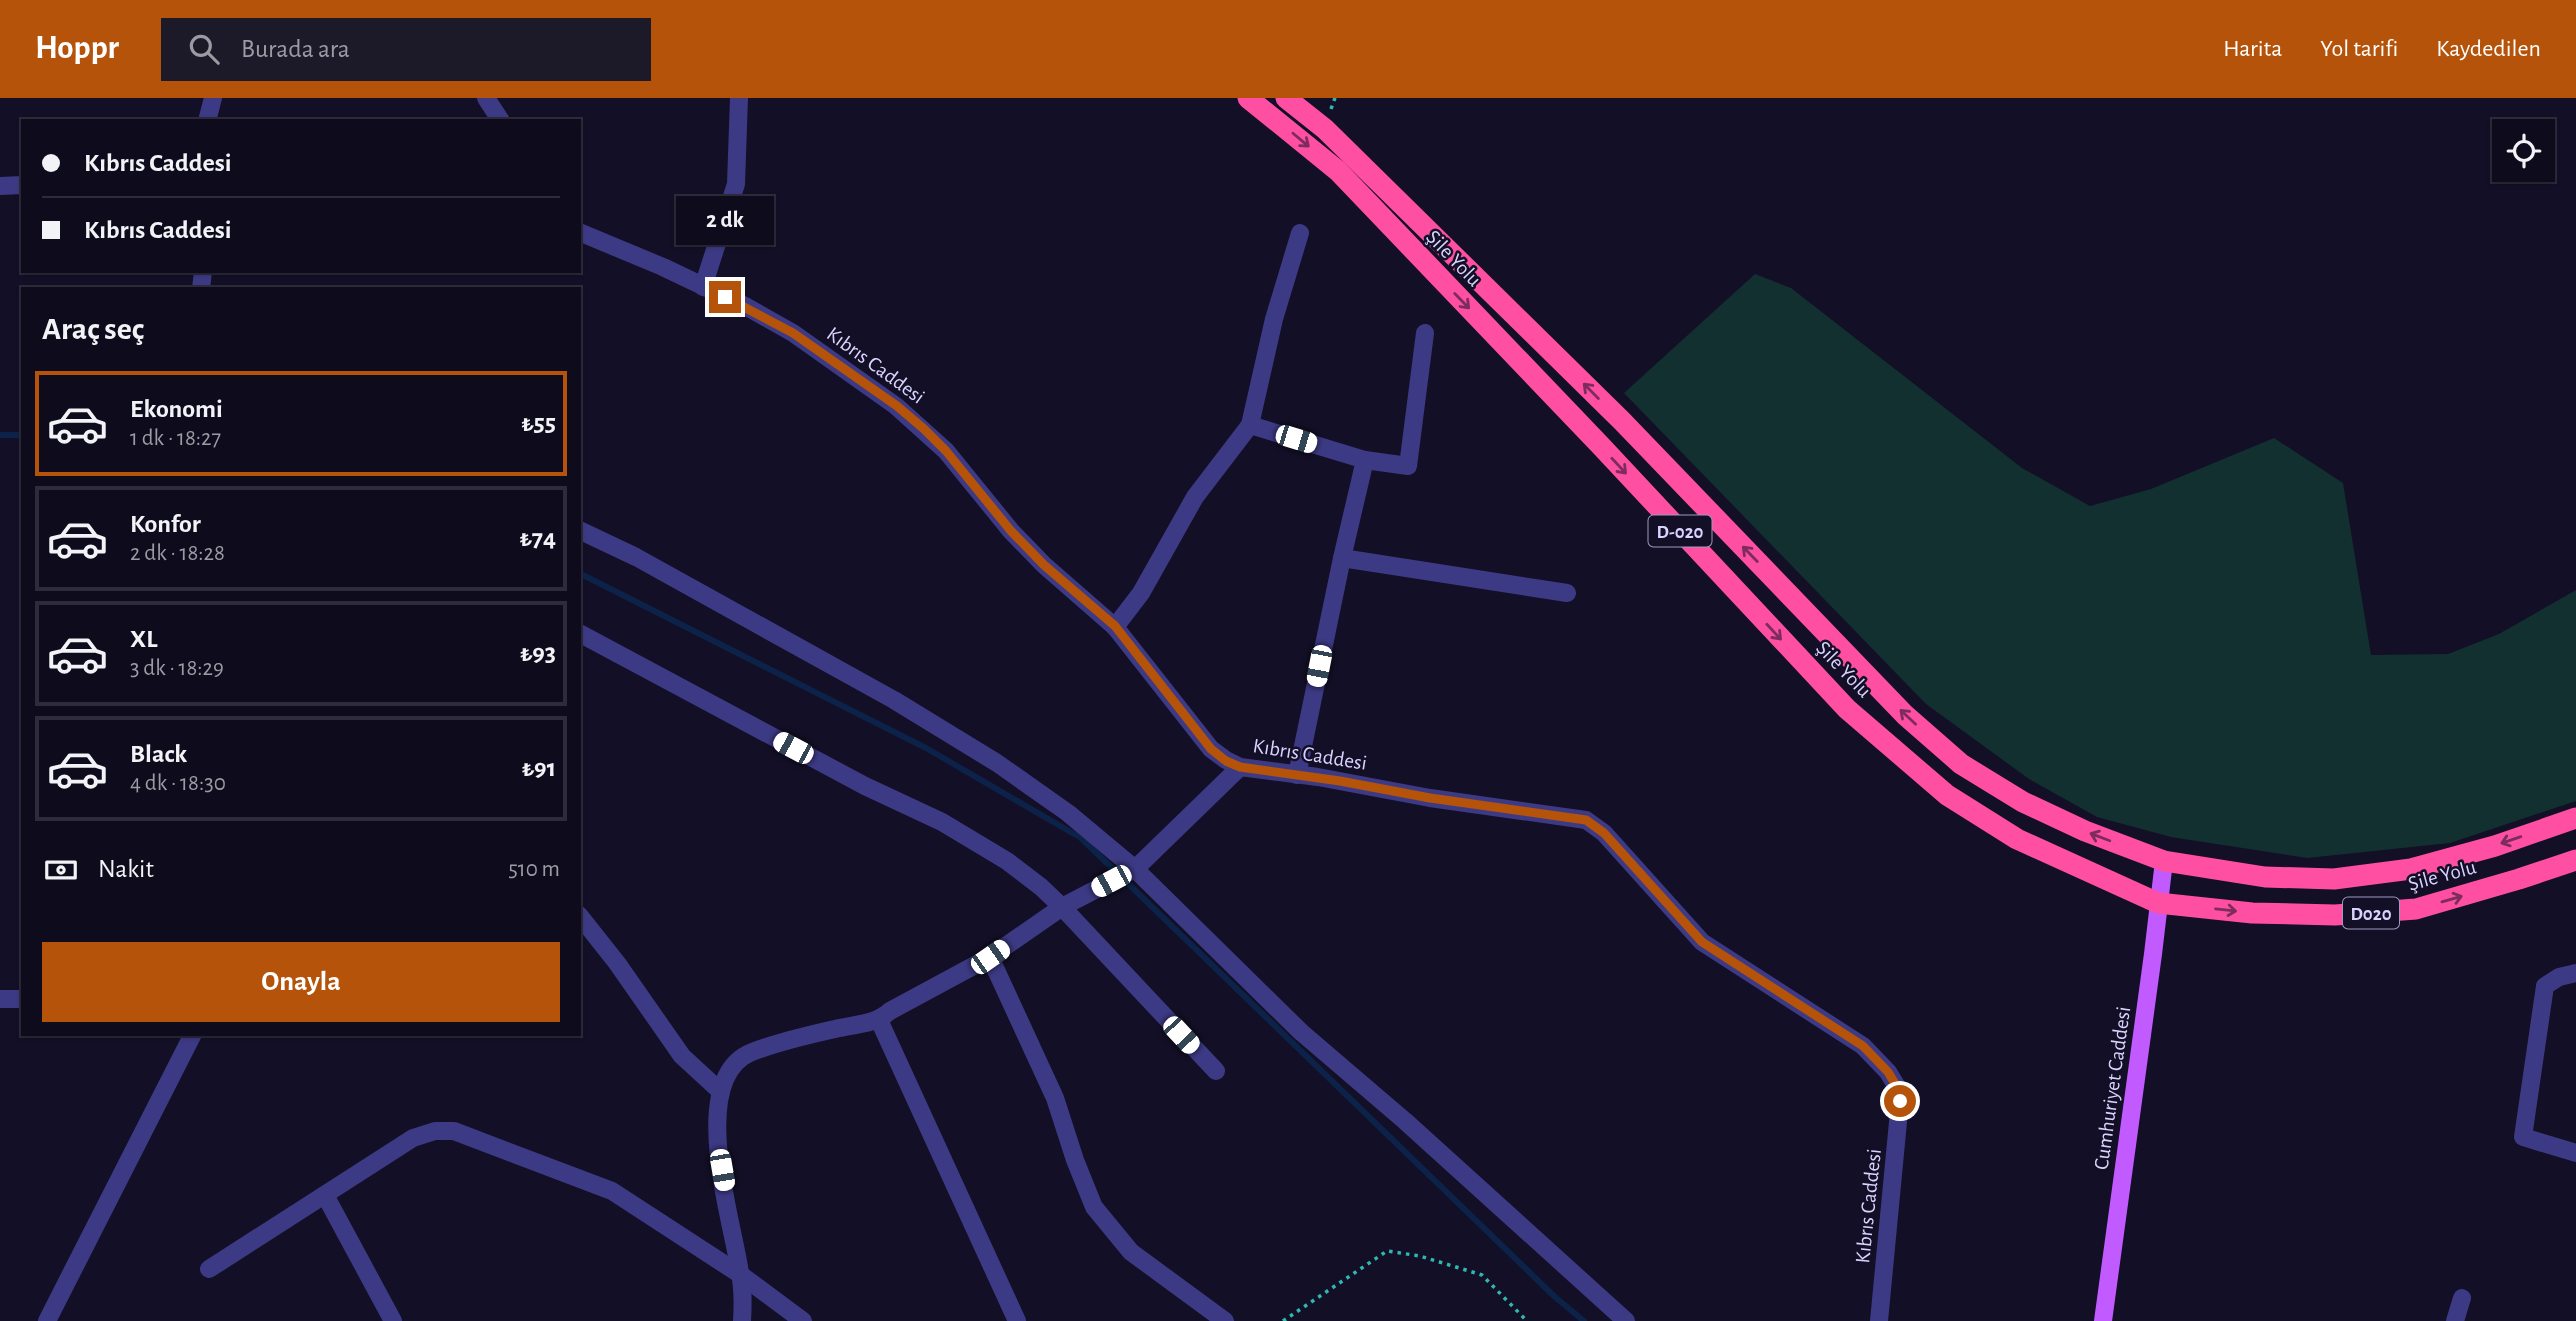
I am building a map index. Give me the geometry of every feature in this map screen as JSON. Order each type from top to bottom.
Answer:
[{"type":"highway","name":"Şile Yolu","points":[[1248,98],[1338,171],[1847,709],[1947,795],[2017,839],[2158,903],[2252,913],[2335,915],[2416,909],[2576,860]]},
{"type":"highway","name":"Şile Yolu","points":[[1286,98],[1325,129],[1602,402],[1905,715],[1961,764],[2023,802],[2085,831],[2164,861],[2265,877],[2334,879],[2411,869],[2495,846],[2576,818]]},
{"type":"main road","name":"Cumhuriyet Caddesi","points":[[2103,1321],[2154,954],[2164,861]]},
{"type":"street","points":[[207,119],[213,98]]},
{"type":"street","points":[[486,98],[500,119]]},
{"type":"street","points":[[703,287],[736,184],[739,98]]},
{"type":"street","points":[[0,186],[21,185]]},
{"type":"street","name":"Kıbrıs Caddesi","points":[[581,233],[663,267],[747,307],[793,333],[897,406],[946,451],[1011,531],[1044,565],[1115,626],[1211,749],[1226,761],[1240,767],[1586,820],[1604,833],[1702,942],[1863,1046],[1888,1072],[1897,1087],[1900,1101],[1879,1321]]},
{"type":"street","points":[[1115,626],[1140,593],[1195,497],[1250,425],[1273,319],[1300,233]]},
{"type":"street","points":[[1250,425],[1365,460],[1408,467],[1425,333]]},
{"type":"street","points":[[1297,775],[1365,460]]},
{"type":"street","points":[[581,531],[636,557],[894,700],[997,763],[1068,813],[1135,869],[1301,1032],[1405,1121],[1626,1321]]},
{"type":"street","points":[[1342,558],[1567,593]]},
{"type":"street","points":[[581,634],[865,786],[942,822],[1007,861],[1062,907],[1216,1071]]},
{"type":"street","points":[[742,1321],[741,1275],[717,1144],[720,1091],[733,1067],[750,1052],[879,1020],[890,1011],[990,957],[1062,907],[1135,869],[1240,767]]},
{"type":"street","points":[[581,918],[617,963],[682,1056],[720,1091]]},
{"type":"street","points":[[990,957],[1055,1098],[1094,1207],[1131,1252],[1225,1321]]},
{"type":"street","points":[[2576,973],[2560,977],[2544,986],[2523,1137],[2576,1153]]},
{"type":"street","points":[[0,999],[21,999]]},
{"type":"street","points":[[879,1020],[1017,1321]]},
{"type":"street","points":[[47,1321],[192,1036]]},
{"type":"street","points":[[209,1269],[414,1138],[435,1131],[464,1132],[612,1191],[741,1275],[803,1321]]},
{"type":"street","points":[[325,1195],[393,1321]]},
{"type":"street","points":[[2455,1321],[2462,1298]]},
{"type":"path","points":[[1283,1321],[1387,1251],[1420,1256],[1482,1275],[1527,1321]]},
{"type":"green space","points":[[1755,274],[1791,288],[2022,468],[2090,506],[2151,489],[2274,438],[2343,483],[2371,655],[2448,654],[2499,634],[2576,590],[2576,801],[2450,843],[2307,858],[2171,837],[2097,817],[2029,779],[1926,704],[1624,393]]},
{"type":"waterway","points":[[0,435],[21,435]]},
{"type":"waterway","points":[[581,574],[926,748],[1081,838],[1555,1297],[1584,1321]]},
{"type":"route","points":[[725,297],[793,333],[897,406],[924,429],[946,451],[1011,531],[1044,565],[1115,626],[1211,749],[1226,761],[1240,767],[1586,820],[1604,833],[1702,942],[1863,1046],[1888,1072],[1897,1087],[1900,1101]]}]
